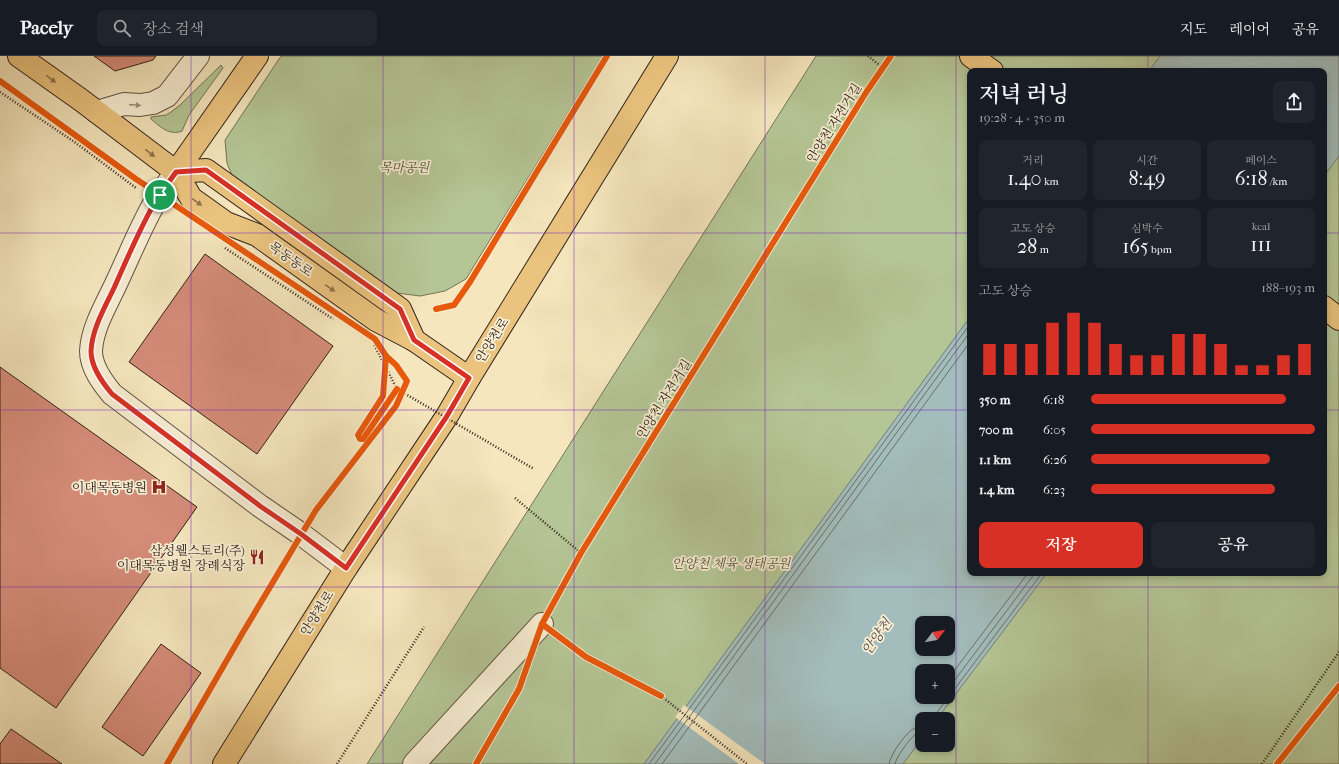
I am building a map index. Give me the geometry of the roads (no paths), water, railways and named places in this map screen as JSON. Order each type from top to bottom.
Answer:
[{"type":"main road","name":"목동동로","points":[[19,56],[97,112],[176,172],[191,198],[226,223],[256,235],[376,320],[414,340],[469,378]]},
{"type":"main road","points":[[176,172],[257,56]]},
{"type":"main road","name":"안양천로","points":[[224,764],[346,568],[447,416],[667,56]]},
{"type":"main road","points":[[971,56],[988,68]]},
{"type":"main road","name":"목동동로","points":[[176,172],[206,170],[400,309],[414,340]]},
{"type":"street","points":[[97,112],[124,104],[140,105],[153,103],[167,96],[198,56]]},
{"type":"street","points":[[176,172],[156,201],[137,235],[101,316],[94,335],[91,351],[97,372],[112,394],[260,506],[301,534],[346,568]]},
{"type":"street","points":[[414,764],[542,624]]},
{"type":"water","points":[[1160,56],[1339,56],[1339,156],[1327,172],[1327,68],[1151,68]]},
{"type":"water","name":"안양천","points":[[967,321],[967,576],[1045,576],[955,695],[955,664],[915,664],[915,704],[948,704],[942,712],[915,712],[915,748],[903,764],[644,764]]},
{"type":"place","name":"이대목동병원","points":[[159,487]]},
{"type":"place","name":"삼성웰스토리(주) 이대목동병원 장례식장","points":[[257,557]]},
{"type":"park label","name":"목마공원","points":[[404,167]]},
{"type":"park label","name":"안양천 체육 생태공원","points":[[731,563]]}]
